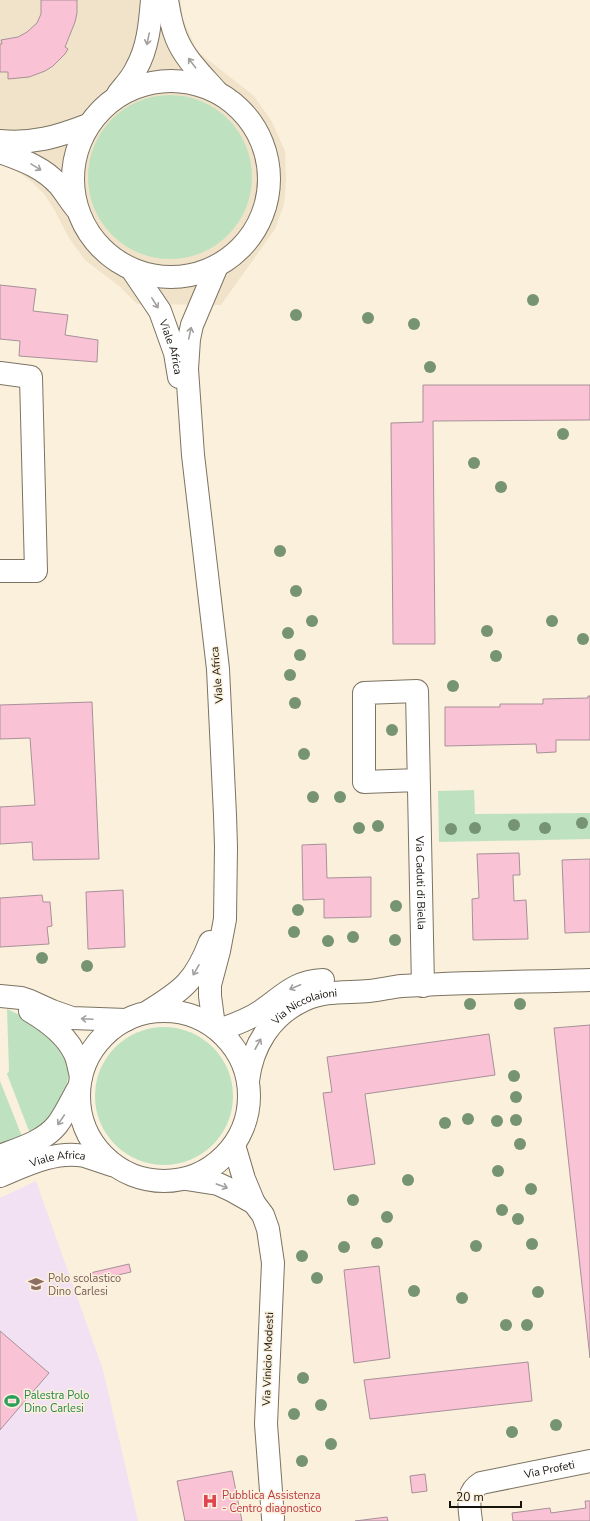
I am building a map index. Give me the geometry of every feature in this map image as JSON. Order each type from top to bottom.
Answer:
[{"type":"street","name":"Viale Africa","points":[[117,96],[131,88],[164,81],[189,83],[202,86],[217,93],[242,112],[258,134],[268,161],[269,183],[264,211],[253,232],[239,249],[217,266],[195,275],[171,278],[148,276],[133,271],[114,261],[100,247],[80,215],[73,194],[74,160],[82,136],[88,125],[117,96],[136,71],[142,58],[149,32],[152,0]]},
{"type":"street","name":"Viale Africa","points":[[167,0],[171,23],[182,48],[195,67],[217,93]]},
{"type":"street","points":[[0,141],[36,141],[67,134],[88,125]]},
{"type":"street","points":[[0,152],[33,165],[46,174],[58,185],[80,215]]},
{"type":"street","name":"Viale Africa","points":[[216,1028],[210,996],[210,985],[225,919],[226,847],[220,697],[193,455],[188,369],[189,339],[196,313],[217,266]]},
{"type":"street","name":"Viale Africa","points":[[133,271],[160,311],[167,328],[175,353],[193,455]]},
{"type":"street","points":[[0,373],[31,376],[36,571],[0,571]]},
{"type":"street","name":"Via Caduti di Biella","points":[[412,986],[418,780],[417,691],[364,693],[364,782],[418,780]]},
{"type":"street","name":"Viale Africa","points":[[148,1012],[174,995],[192,978],[208,946],[225,895]]},
{"type":"street","name":"Via Niccolaioni","points":[[216,1028],[252,1016],[290,989],[305,983],[319,980],[372,982],[412,986]]},
{"type":"street","name":"Via Niccolaioni","points":[[248,1081],[251,1063],[260,1041],[273,1025],[294,1006],[311,997],[325,994],[412,986],[590,980]]},
{"type":"street","points":[[4,996],[30,1001],[72,1018],[126,1020]]},
{"type":"street","points":[[4,996],[36,1014],[62,1035],[74,1053],[80,1081]]},
{"type":"street","name":"Viale Africa","points":[[0,1156],[34,1142],[51,1131],[62,1118],[80,1081],[86,1061],[96,1044],[110,1030],[126,1020],[148,1012],[164,1010],[183,1012],[203,1020],[216,1028],[228,1039],[242,1060],[248,1081],[249,1106],[246,1122],[227,1155],[211,1168],[186,1179],[168,1182],[150,1180],[132,1175],[116,1166],[105,1158],[95,1146],[86,1131],[82,1118],[79,1104],[80,1081]]},
{"type":"street","name":"Via Vinicio Modesti","points":[[234,1145],[244,1179],[254,1203],[266,1222],[273,1263],[266,1424],[273,1518]]},
{"type":"street","name":"Viale Africa","points":[[0,1176],[37,1161],[64,1155],[84,1156],[116,1166]]},
{"type":"street","name":"Via Vinicio Modesti","points":[[186,1179],[218,1184],[254,1203]]},
{"type":"street","name":"Via Profeti","points":[[471,1521],[469,1500],[470,1494],[476,1486],[481,1483],[590,1461]]},
{"type":"shaded area","points":[[0,0],[181,0],[182,17],[197,51],[254,96],[272,122],[285,151],[286,181],[284,204],[275,229],[221,305],[137,304],[119,286],[85,260],[69,238],[45,195],[20,173],[0,165]]},
{"type":"shaded area","name":"Polo scolastico Dino Carlesi","points":[[36,1181],[103,1370],[138,1521],[0,1521],[0,1198]]},
{"type":"green space","points":[[162,95],[178,95],[194,98],[209,104],[222,113],[234,125],[243,138],[249,153],[252,177],[251,193],[243,216],[234,229],[222,241],[209,250],[194,256],[178,259],[162,259],[146,256],[131,250],[118,241],[106,229],[97,216],[91,201],[88,185],[88,169],[91,153],[97,138],[106,125],[118,113],[131,104],[146,98]]},
{"type":"green space","points":[[474,790],[475,814],[590,813],[590,839],[439,842],[438,791]]},
{"type":"green space","points":[[7,1009],[28,1019],[54,1041],[67,1059],[69,1071],[66,1089],[49,1123],[31,1136],[7,1074],[9,1071]]},
{"type":"green space","points":[[157,1027],[171,1027],[190,1032],[213,1047],[228,1070],[232,1083],[232,1109],[228,1122],[213,1145],[190,1160],[171,1165],[157,1165],[138,1160],[115,1145],[100,1122],[95,1103],[95,1089],[100,1070],[115,1047],[138,1032]]},
{"type":"green space","points":[[0,1081],[23,1139],[0,1147]]},
{"type":"building","points":[[41,0],[77,0],[75,22],[65,47],[68,49],[53,66],[45,71],[29,77],[8,79],[8,72],[0,72],[1,40],[18,37],[27,32],[37,23],[41,14]]},
{"type":"building","points":[[0,285],[36,289],[33,311],[68,315],[65,335],[98,340],[97,362],[19,356],[20,341],[0,339]]},
{"type":"building","points":[[423,385],[590,385],[590,420],[433,421],[435,644],[393,644],[391,423],[423,422]]},
{"type":"building","points":[[588,696],[590,696],[590,740],[556,740],[556,752],[537,753],[536,744],[445,746],[445,707],[500,707],[500,704],[543,704],[543,699],[588,698]]},
{"type":"building","points":[[92,702],[99,859],[33,860],[32,842],[0,844],[0,807],[35,805],[30,738],[0,739],[0,705]]},
{"type":"building","points":[[326,844],[327,878],[371,877],[371,917],[324,918],[324,899],[303,900],[302,845]]},
{"type":"building","points":[[519,853],[520,875],[513,875],[514,901],[526,900],[528,939],[473,940],[472,899],[479,898],[477,854]]},
{"type":"building","points":[[590,859],[590,932],[565,933],[562,860]]},
{"type":"building","points":[[123,890],[125,947],[88,949],[86,892]]},
{"type":"building","points":[[42,895],[43,902],[50,902],[52,926],[47,927],[49,944],[0,947],[0,898]]},
{"type":"building","points":[[590,1025],[590,1358],[554,1028]]},
{"type":"building","points":[[489,1034],[495,1075],[365,1094],[375,1164],[334,1170],[323,1093],[332,1092],[327,1057]]},
{"type":"building","points":[[129,1264],[131,1272],[92,1281],[90,1273]]},
{"type":"building","points":[[379,1266],[390,1358],[354,1363],[344,1270]]},
{"type":"building","name":"Palestra Polo Dino Carlesi","points":[[0,1331],[49,1373],[0,1430]]},
{"type":"building","points":[[528,1362],[532,1401],[370,1419],[364,1380]]},
{"type":"building","name":"Pubblica Assistenza - Centro diagnostico","points":[[232,1471],[242,1521],[185,1521],[177,1481]]},
{"type":"building","points":[[425,1474],[427,1491],[412,1493],[410,1476]]},
{"type":"building","points":[[585,1501],[590,1501],[590,1521],[513,1521],[512,1513],[550,1508],[551,1513],[586,1508]]},
{"type":"building","points":[[387,1517],[388,1521],[355,1521]]},
{"type":"place","name":"Polo scolastico Dino Carlesi","points":[[36,1284]]},
{"type":"place","name":"Palestra Polo Dino Carlesi","points":[[12,1401]]},
{"type":"place","name":"Pubblica Assistenza - Centro diagnostico","points":[[210,1501]]}]
